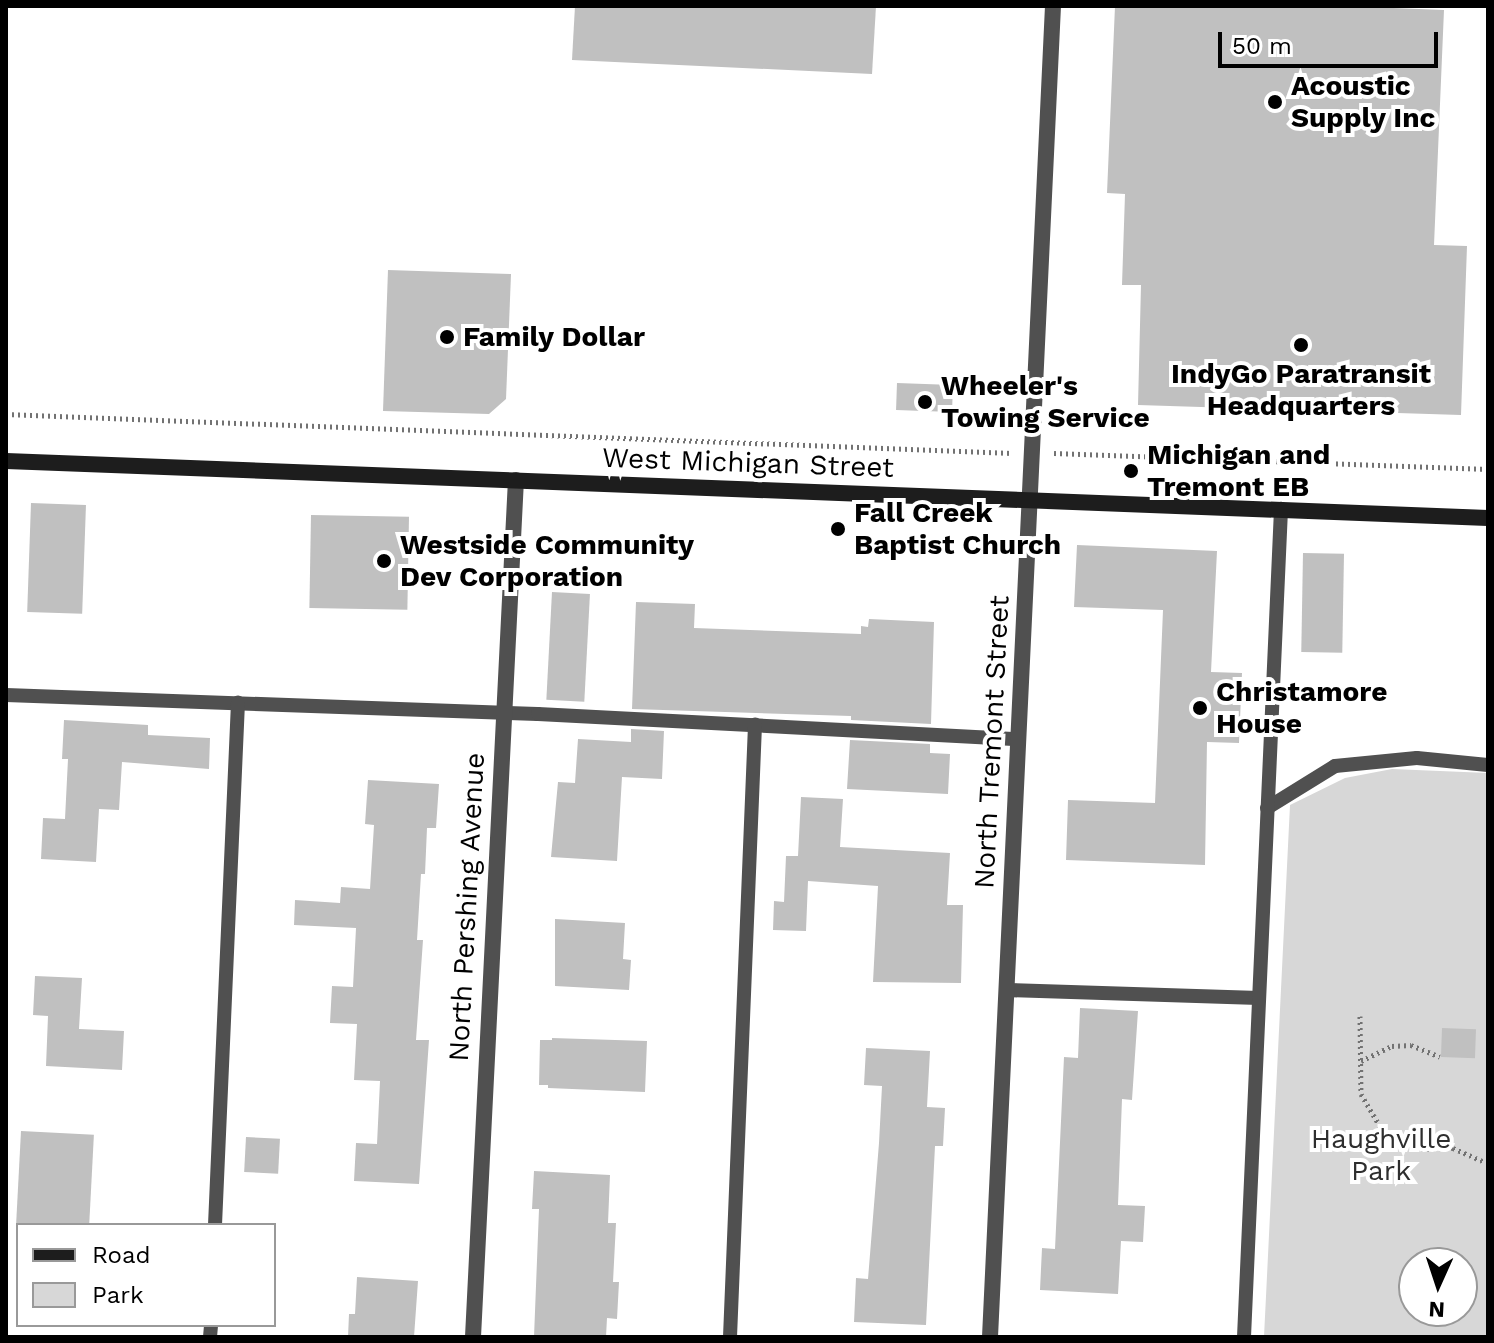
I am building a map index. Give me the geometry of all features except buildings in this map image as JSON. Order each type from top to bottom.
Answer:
[{"type":"main road","name":"West Michigan Street","points":[[6,461],[1488,518]]},
{"type":"street","name":"North Tremont Street","points":[[990,1337],[1053,6]]},
{"type":"street","name":"North Pershing Avenue","points":[[473,1337],[516,480]]},
{"type":"lane","points":[[1244,1337],[1281,509]]},
{"type":"lane","points":[[6,695],[502,713],[1018,739]]},
{"type":"lane","points":[[215,1223],[238,703]]},
{"type":"lane","points":[[730,1337],[755,725]]},
{"type":"lane","points":[[1267,808],[1335,766],[1417,758],[1488,765]]},
{"type":"lane","points":[[1006,990],[1259,998]]},
{"type":"path","points":[[6,414],[1006,453]]},
{"type":"path","points":[[1062,454],[1488,469]]},
{"type":"path","points":[[1360,1016],[1361,1094],[1384,1133],[1398,1143],[1415,1149],[1453,1148],[1484,1162]]},
{"type":"path","points":[[1360,1062],[1392,1046],[1411,1045],[1440,1057]]},
{"type":"green space","name":"Haughville Park","points":[[1392,769],[1488,773],[1488,1337],[1264,1337],[1290,805],[1345,778]]},
{"type":"place","name":"Acoustic Supply Inc","points":[[1275,102]]},
{"type":"place","name":"Family Dollar","points":[[447,337]]},
{"type":"place","name":"IndyGo Paratransit Headquarters","points":[[1301,345]]},
{"type":"place","name":"Wheeler's Towing Service","points":[[925,402]]},
{"type":"place","name":"Michigan and Tremont EB","points":[[1131,471]]},
{"type":"place","name":"Fall Creek Baptist Church","points":[[838,529]]},
{"type":"place","name":"Westside Community Dev Corporation","points":[[384,561]]},
{"type":"place","name":"Christamore House","points":[[1200,708]]}]
